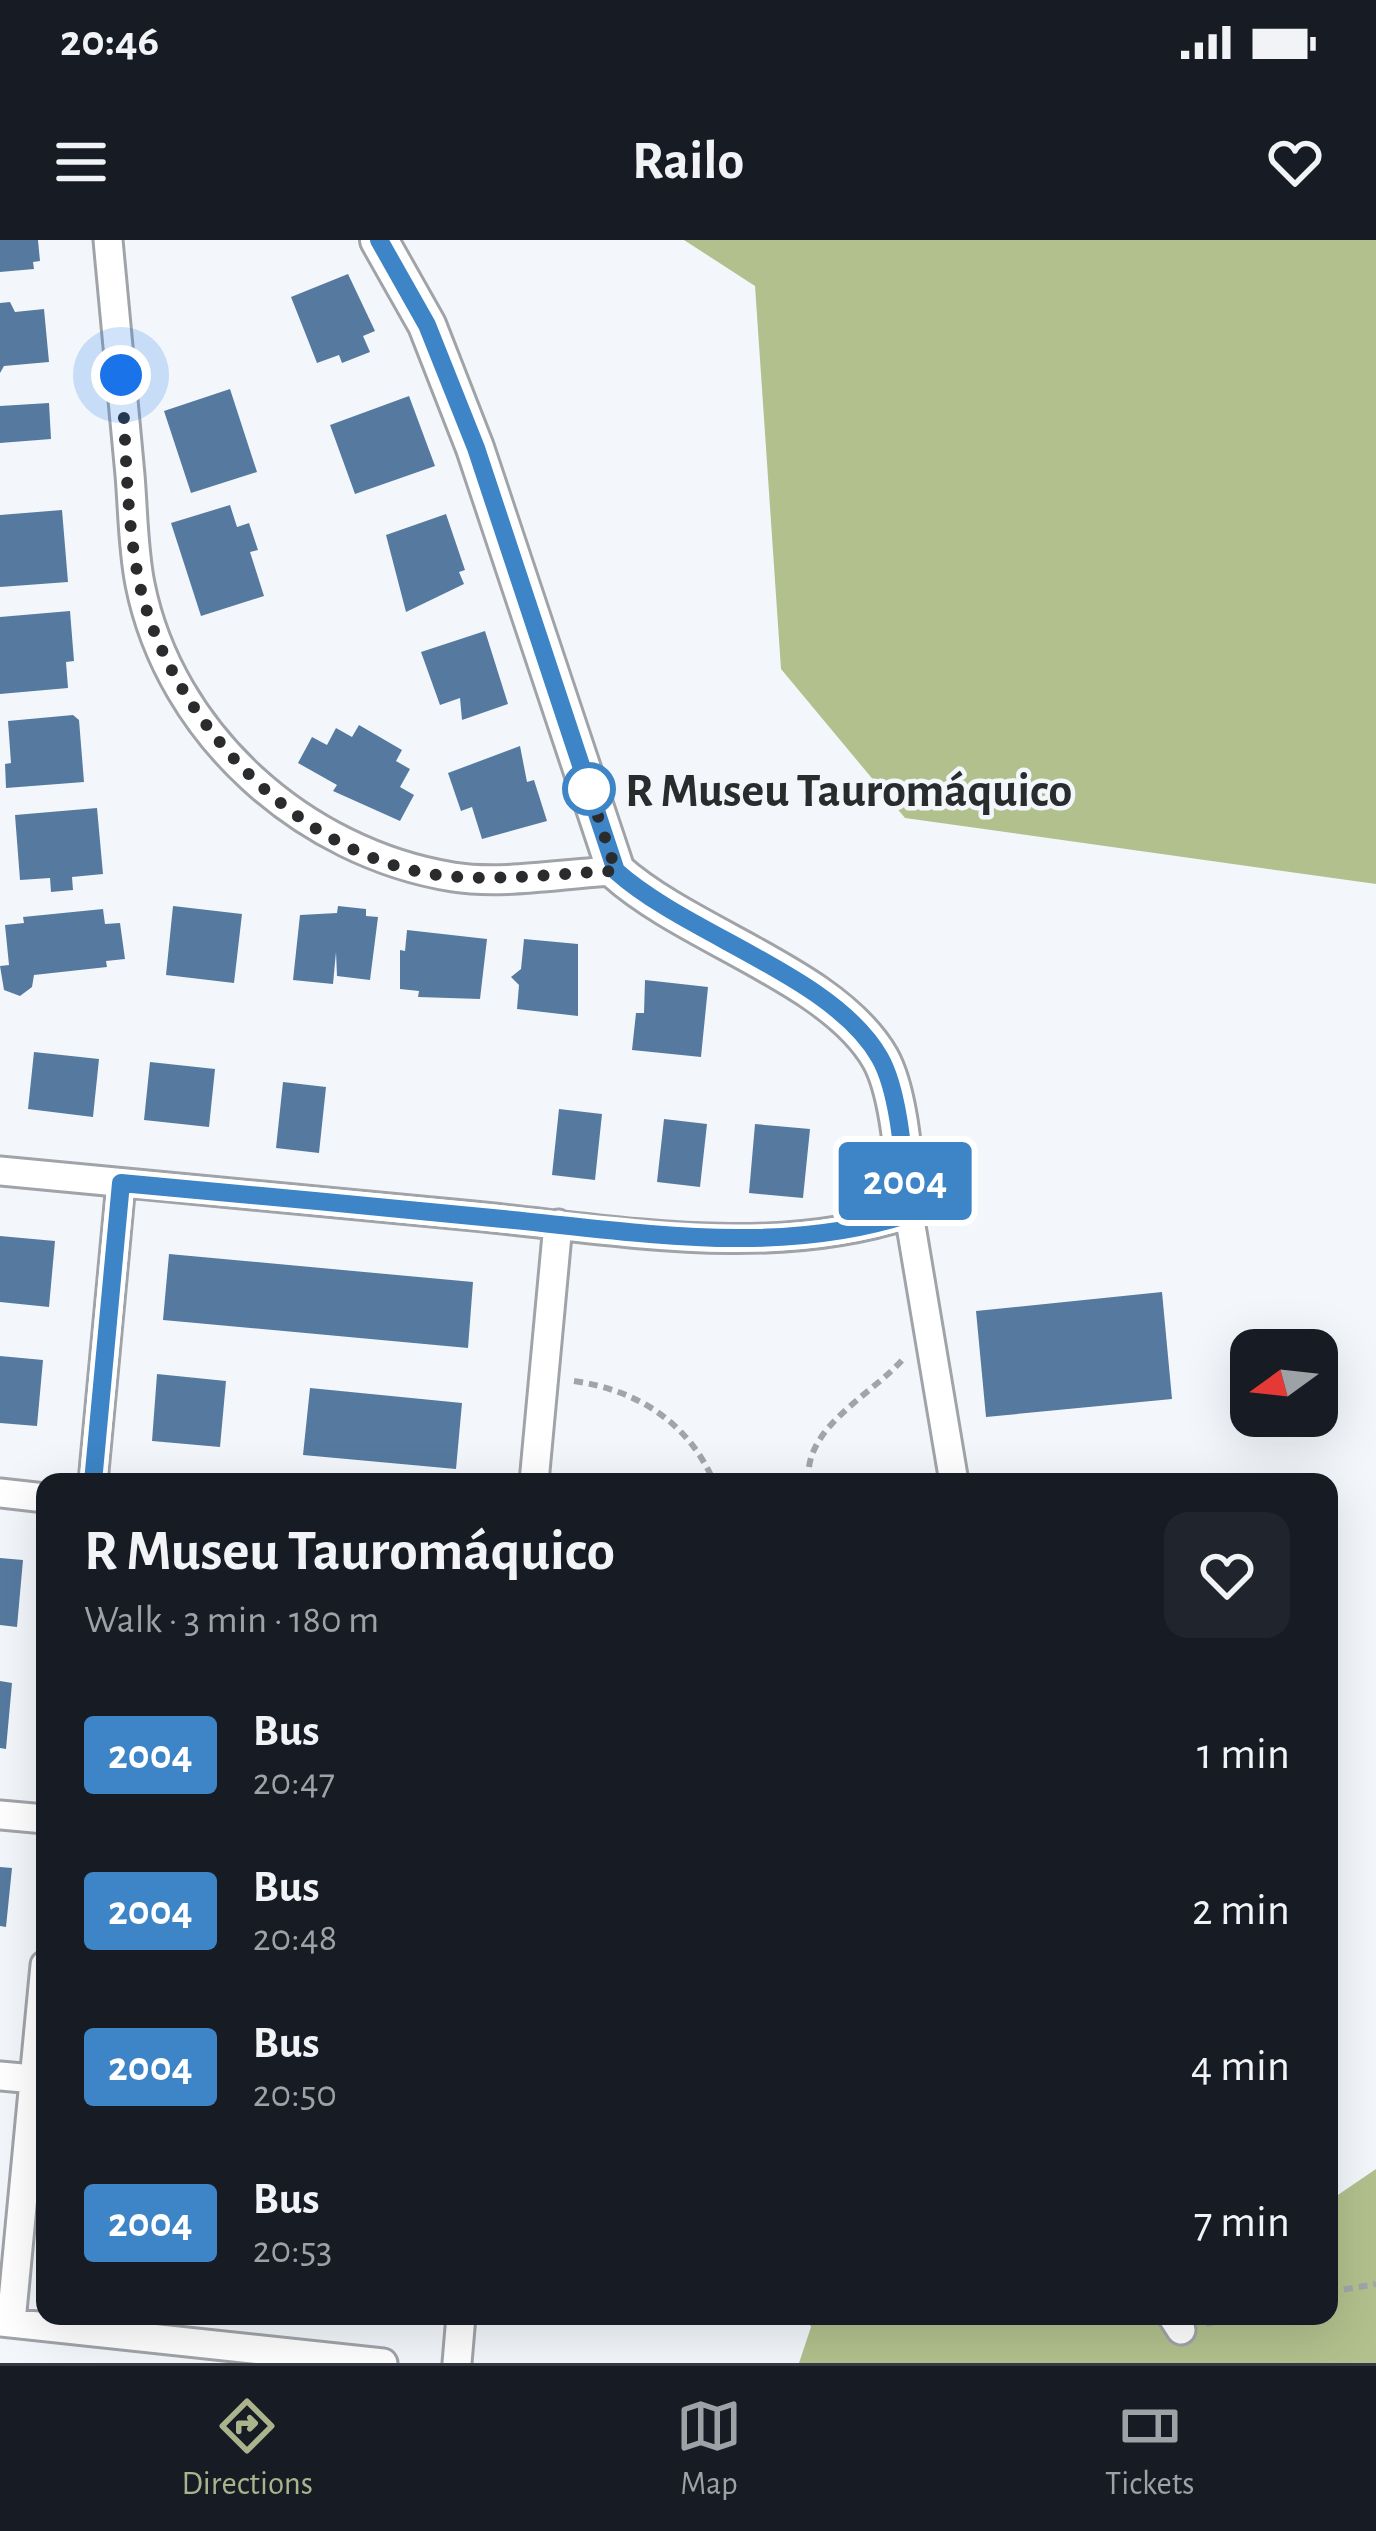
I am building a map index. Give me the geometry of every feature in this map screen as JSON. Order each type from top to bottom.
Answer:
[{"type":"street","points":[[108,240],[140,586],[170,667],[204,725],[244,773],[294,814],[388,860],[456,878],[616,871]]},
{"type":"street","points":[[379,240],[427,325],[476,448],[616,871],[646,898],[783,975],[847,1018],[881,1059],[952,1473]]},
{"type":"street","points":[[0,1172],[668,1237],[797,1238],[869,1227],[909,1214]]},
{"type":"street","points":[[94,1473],[121,1183]]},
{"type":"street","points":[[534,1473],[558,1224]]},
{"type":"street","points":[[0,1493],[36,1497]]},
{"type":"street","points":[[0,1815],[36,1818]]},
{"type":"street","points":[[0,2076],[36,2080]]},
{"type":"street","points":[[36,2102],[6,2322],[383,2363]]},
{"type":"street","points":[[457,2363],[459,2325]]},
{"type":"path","points":[[810,1473],[812,1451],[823,1434],[889,1375],[928,1329]]},
{"type":"path","points":[[543,1377],[600,1384],[655,1408],[698,1450],[710,1473]]},
{"type":"path","points":[[1338,2290],[1376,2284]]},
{"type":"green space","points":[[684,240],[1376,240],[1376,884],[905,818],[781,669],[755,286]]},
{"type":"green space","points":[[1376,2169],[1376,2363],[799,2363],[810,2325],[1338,2325],[1338,2195]]},
{"type":"building","points":[[0,240],[38,240],[40,261],[33,262],[34,269],[0,272]]},
{"type":"building","points":[[348,274],[375,331],[363,336],[370,352],[342,363],[339,355],[317,363],[291,297]]},
{"type":"building","points":[[10,302],[15,312],[44,309],[49,362],[4,366],[0,373],[0,303]]},
{"type":"building","points":[[230,389],[257,472],[191,493],[164,411]]},
{"type":"building","points":[[409,396],[435,466],[355,494],[330,425]]},
{"type":"building","points":[[49,403],[51,439],[0,443],[0,406]]},
{"type":"building","points":[[230,505],[237,527],[249,523],[258,550],[250,552],[264,596],[201,616],[171,523]]},
{"type":"building","points":[[62,510],[68,582],[0,587],[0,515]]},
{"type":"building","points":[[446,514],[465,570],[459,572],[464,584],[406,612],[386,535]]},
{"type":"building","points":[[70,611],[74,661],[66,662],[68,688],[0,694],[0,617]]},
{"type":"building","points":[[485,631],[508,704],[462,720],[460,698],[440,705],[421,652]]},
{"type":"building","points":[[73,715],[79,720],[84,782],[6,788],[5,764],[11,763],[8,721]]},
{"type":"building","points":[[359,725],[402,750],[396,761],[410,769],[400,787],[414,795],[400,821],[333,791],[337,785],[298,763],[312,737],[327,745],[336,728],[352,737]]},
{"type":"building","points":[[520,746],[527,782],[534,780],[547,821],[482,839],[472,807],[461,811],[448,773]]},
{"type":"building","points":[[97,808],[103,874],[72,877],[73,890],[51,892],[50,878],[20,880],[15,815]]},
{"type":"building","points":[[173,906],[242,914],[234,983],[166,975]]},
{"type":"building","points":[[338,906],[366,909],[366,916],[378,917],[370,980],[337,976],[336,952],[333,984],[293,980],[300,915],[337,913]]},
{"type":"building","points":[[103,909],[105,924],[120,923],[125,959],[106,961],[107,967],[34,975],[32,987],[20,996],[4,990],[0,966],[9,965],[5,925],[24,923],[23,917]]},
{"type":"building","points":[[407,930],[487,939],[480,999],[418,997],[419,991],[400,989],[400,950],[405,951]]},
{"type":"building","points":[[524,939],[578,944],[578,1016],[517,1009],[519,985],[511,977],[521,969]]},
{"type":"building","points":[[645,980],[708,987],[701,1057],[632,1050],[636,1013],[644,1013]]},
{"type":"building","points":[[34,1052],[99,1059],[93,1117],[28,1109]]},
{"type":"building","points":[[150,1062],[215,1069],[209,1127],[144,1120]]},
{"type":"building","points":[[283,1082],[326,1087],[319,1153],[276,1148]]},
{"type":"building","points":[[559,1109],[602,1114],[595,1180],[552,1175]]},
{"type":"building","points":[[664,1119],[707,1124],[700,1187],[657,1182]]},
{"type":"building","points":[[755,1124],[810,1129],[803,1198],[749,1193]]},
{"type":"building","points":[[0,1236],[55,1241],[49,1307],[0,1302]]},
{"type":"building","points":[[169,1254],[473,1282],[468,1348],[163,1320]]},
{"type":"building","points":[[1162,1292],[1172,1399],[986,1417],[976,1311]]},
{"type":"building","points":[[0,1356],[43,1360],[37,1426],[0,1423]]},
{"type":"building","points":[[157,1374],[226,1381],[220,1447],[152,1441]]},
{"type":"building","points":[[310,1388],[462,1403],[456,1469],[303,1455]]},
{"type":"building","points":[[0,1558],[23,1560],[17,1627],[0,1625]]},
{"type":"building","points":[[0,1681],[12,1683],[6,1749],[0,1748]]},
{"type":"building","points":[[0,1867],[12,1868],[6,1927],[0,1926]]},
{"type":"bus line","name":"2004","points":[[94,1473],[121,1183],[668,1237],[797,1238],[869,1227],[909,1214],[894,1109],[881,1059],[847,1018],[783,975],[646,898],[616,871],[476,448],[427,325],[379,240]]},
{"type":"place","name":"R Museu Tauromáquico","points":[[589,789]]},
{"type":"route","points":[[121,375],[140,586],[170,667],[204,725],[244,773],[325,834],[388,860],[456,878],[616,871],[589,789]]}]
